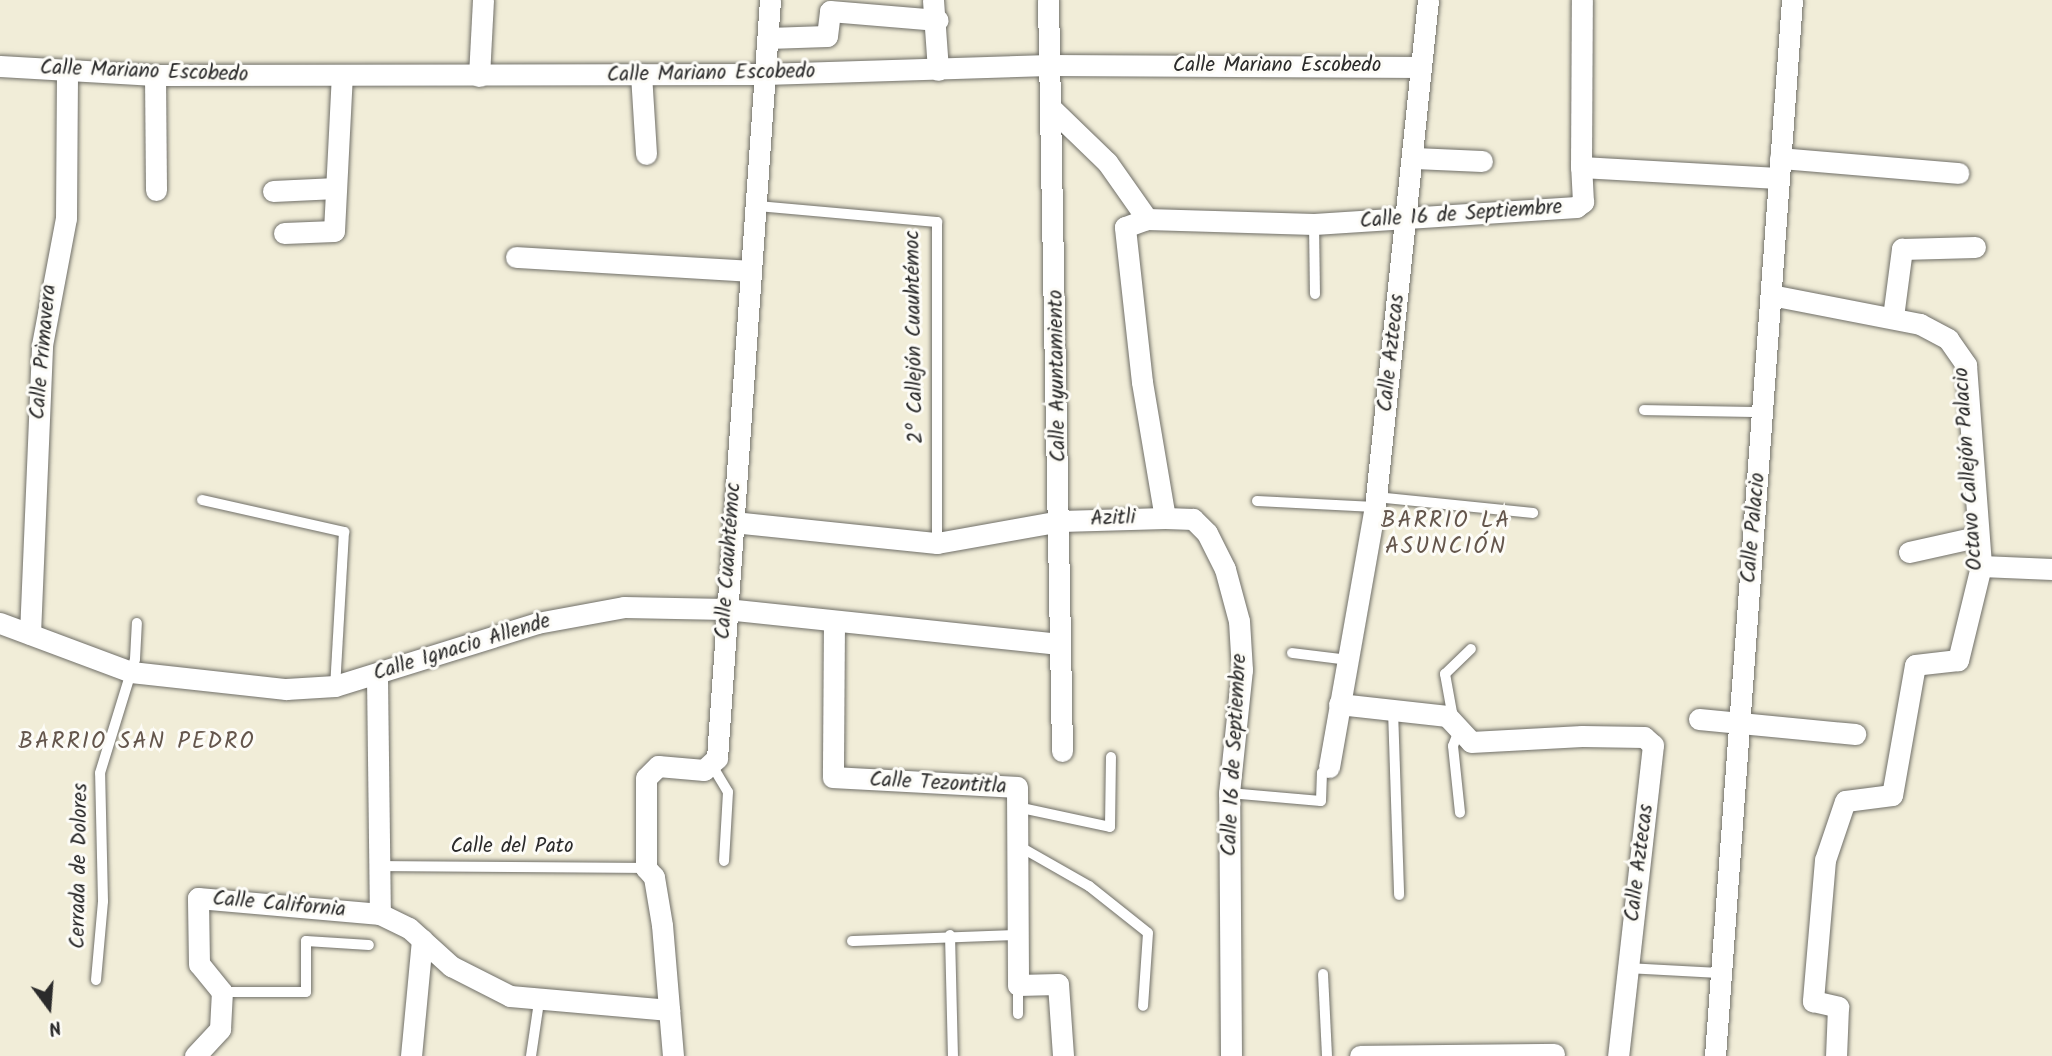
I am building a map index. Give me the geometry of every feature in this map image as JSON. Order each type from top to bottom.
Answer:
[{"type":"street","points":[[479,75],[483,0]]},
{"type":"street","name":"Calle Cuauhtémoc","points":[[713,767],[757,206],[770,0]]},
{"type":"street","name":"Calle Ayuntamiento","points":[[1048,0],[1061,521],[1059,644],[1062,751]]},
{"type":"street","name":"Calle Aztecas","points":[[1329,768],[1376,502],[1414,158],[1428,0]]},
{"type":"street","points":[[1582,0],[1581,167],[1779,168],[1958,173]]},
{"type":"street","name":"Calle Palacio","points":[[1716,1056],[1719,973],[1792,0]]},
{"type":"street","points":[[768,38],[827,36],[830,12],[936,10],[938,70]]},
{"type":"street","name":"Calle Mariano Escobedo","points":[[0,66],[155,75],[765,74],[1049,65],[1421,67]]},
{"type":"street","name":"Calle Primavera","points":[[30,634],[42,345],[66,218],[67,71]]},
{"type":"street","points":[[641,74],[646,155]]},
{"type":"street","points":[[155,75],[156,190]]},
{"type":"street","points":[[284,233],[334,231],[342,75]]},
{"type":"street","points":[[1051,108],[1107,162],[1147,219],[1129,222],[1124,236],[1166,518]]},
{"type":"street","points":[[1414,158],[1482,160]]},
{"type":"street","name":"Calle 16 de Septiembre","points":[[1147,219],[1314,224],[1581,206],[1581,167]]},
{"type":"street","points":[[273,191],[335,188]]},
{"type":"street","points":[[1893,317],[1902,248],[1975,247]]},
{"type":"street","points":[[516,257],[751,271]]},
{"type":"street","name":"Octavo Callejón Palacio","points":[[1771,295],[1893,317],[1948,339],[1966,365],[1976,537],[1981,566],[1958,660],[1915,665],[1892,795],[1845,801],[1825,860],[1813,1001],[1838,1007],[1836,1056]]},
{"type":"street","name":"Calle 16 de Septiembre","points":[[1166,518],[1193,519],[1206,533],[1233,595],[1242,670],[1229,793],[1231,1056]]},
{"type":"street","name":"Azitli","points":[[733,522],[937,544],[1061,521],[1166,518]]},
{"type":"street","points":[[1909,552],[1976,537]]},
{"type":"street","points":[[1981,566],[2052,569]]},
{"type":"street","name":"Calle Ignacio Allende","points":[[0,623],[131,672],[232,687],[335,686],[377,676],[487,636],[579,614],[671,606],[726,609],[1059,644]]},
{"type":"street","name":"Calle Tezontitla","points":[[834,621],[833,777],[1017,787],[1018,985]]},
{"type":"street","points":[[377,676],[377,866],[380,914],[487,986],[539,1002],[669,1010]]},
{"type":"street","name":"Calle Aztecas","points":[[1339,704],[1394,710],[1456,726],[1471,742],[1582,736],[1644,737],[1653,744],[1618,1056]]},
{"type":"street","points":[[1699,719],[1855,734]]},
{"type":"street","points":[[673,1056],[663,925],[646,868],[648,771],[713,767]]},
{"type":"street","name":"Calle California","points":[[222,992],[199,964],[198,898],[380,914]]},
{"type":"street","points":[[411,1056],[422,940]]},
{"type":"street","points":[[1018,985],[1058,984],[1063,1056]]},
{"type":"street","points":[[195,1056],[219,1029],[222,992]]},
{"type":"street","points":[[1360,1056],[1554,1054]]},
{"type":"lane","name":"2º Callejón Cuauhtémoc","points":[[757,206],[937,222],[937,544]]},
{"type":"lane","points":[[1314,224],[1315,294]]},
{"type":"lane","points":[[1644,410],[1763,412]]},
{"type":"lane","points":[[202,500],[344,532],[335,686]]},
{"type":"lane","points":[[1258,501],[1376,502],[1533,513]]},
{"type":"lane","name":"Cerrada de Dolores","points":[[96,980],[103,901],[100,774],[131,672],[136,623]]},
{"type":"lane","points":[[1460,813],[1453,746],[1456,726],[1444,674],[1471,649]]},
{"type":"lane","points":[[1292,653],[1348,660]]},
{"type":"lane","points":[[1394,710],[1399,895]]},
{"type":"lane","points":[[1017,807],[1110,827],[1111,757]]},
{"type":"lane","points":[[713,767],[728,792],[724,861]]},
{"type":"lane","name":"Calle Aztecas","points":[[1229,793],[1321,801],[1322,773],[1329,768]]},
{"type":"lane","points":[[1017,845],[1089,886],[1149,933],[1143,1006]]},
{"type":"lane","name":"Calle del Pato","points":[[377,866],[646,868]]},
{"type":"lane","points":[[852,941],[950,935],[1017,935]]},
{"type":"lane","points":[[950,935],[953,1056]]},
{"type":"lane","points":[[222,992],[306,992],[306,942],[369,945]]},
{"type":"lane","points":[[1627,968],[1719,973]]},
{"type":"lane","points":[[1323,974],[1327,1056]]},
{"type":"lane","points":[[1018,985],[1018,1014]]},
{"type":"lane","points":[[531,1056],[539,1002]]},
{"type":"district","name":"BARRIO LA ASUNCIÓN","points":[[1446,534]]},
{"type":"district","name":"BARRIO SAN PEDRO","points":[[137,742]]}]
